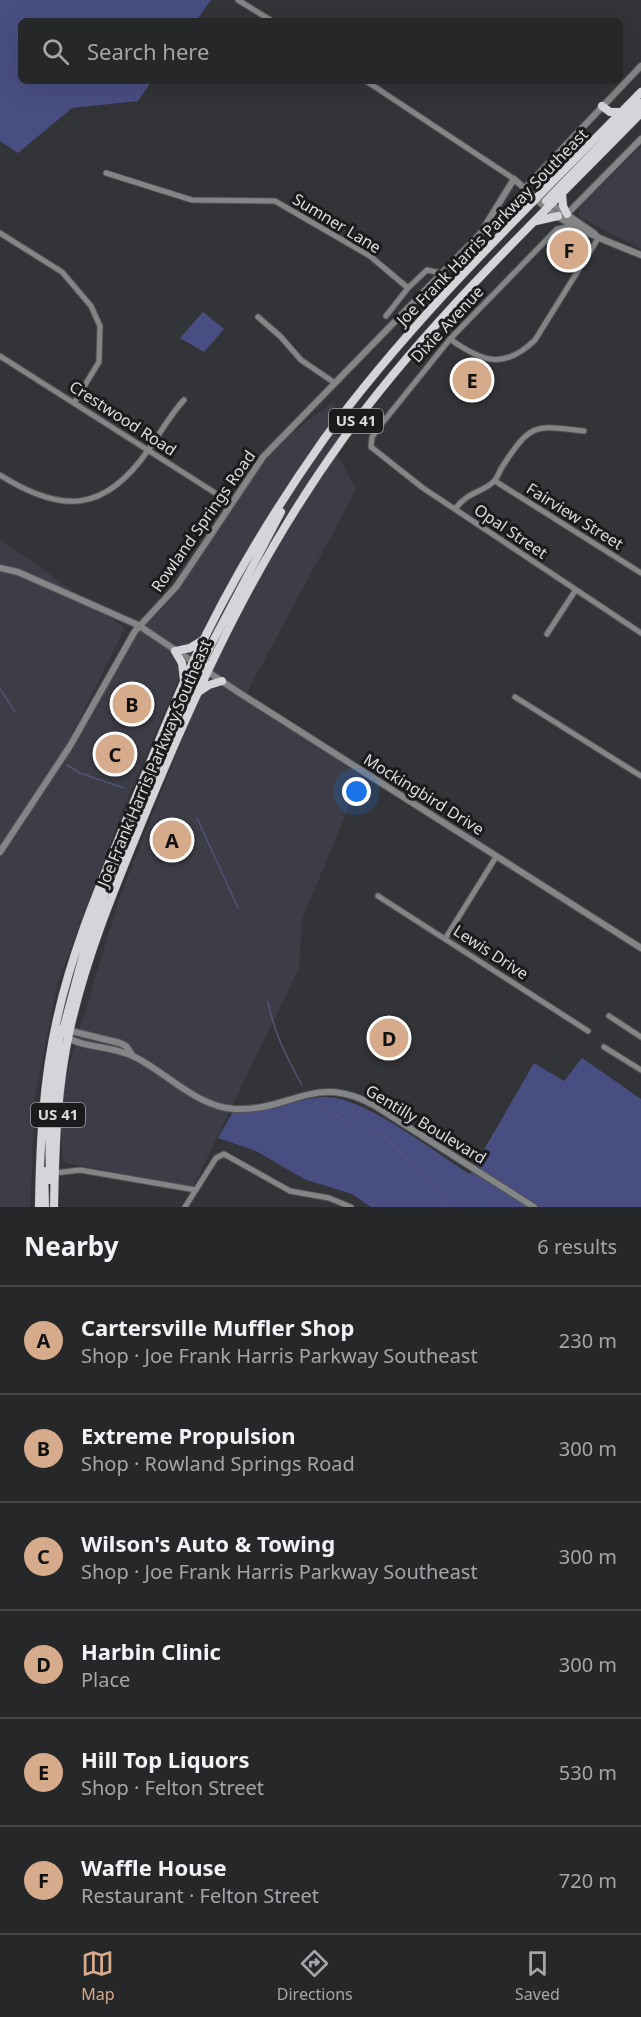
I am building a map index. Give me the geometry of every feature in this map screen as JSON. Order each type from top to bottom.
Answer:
[{"type":"main road","name":"Joe Frank Harris Parkway Southeast","points":[[54,1207],[63,1032],[82,933],[184,681],[205,639],[244,565],[284,500],[325,439],[391,354],[450,287],[641,92]]},
{"type":"main road","points":[[548,204],[641,103]]},
{"type":"main road","points":[[602,106],[610,112],[621,112]]},
{"type":"main road","name":"Joe Frank Harris Parkway Southeast","points":[[39,1207],[44,1094],[63,1032],[122,872],[195,694],[274,544],[344,438],[424,339],[535,221],[548,204],[562,193],[641,114]]},
{"type":"main road","points":[[562,193],[562,202],[567,214]]},
{"type":"main road","points":[[535,221],[558,216]]},
{"type":"main road","points":[[206,671],[204,665],[206,656],[279,518],[284,500]]},
{"type":"main road","points":[[184,681],[182,663],[176,651],[194,646],[205,639]]},
{"type":"main road","points":[[122,872],[126,848],[138,812],[192,681],[193,663]]},
{"type":"main road","points":[[195,694],[209,685],[222,681]]},
{"type":"main road","points":[[54,1193],[49,1172],[49,1116],[63,1032]]},
{"type":"main road","points":[[40,1158],[44,1169],[45,1207]]},
{"type":"street","points":[[238,0],[267,18]]},
{"type":"street","points":[[525,188],[641,66]]},
{"type":"street","points":[[370,84],[599,237]]},
{"type":"street","points":[[567,214],[641,139]]},
{"type":"street","name":"Sumner Lane","points":[[105,173],[192,200],[275,201],[370,256],[408,288]]},
{"type":"street","name":"Rowland Springs Road","points":[[0,852],[70,746],[138,625],[171,595],[270,448],[489,222],[513,179]]},
{"type":"street","points":[[548,204],[558,216],[573,226],[641,255]]},
{"type":"street","points":[[558,216],[558,229],[573,226]]},
{"type":"street","name":"Dixie Avenue","points":[[371,447],[372,437],[379,427],[450,339],[558,229]]},
{"type":"street","points":[[0,233],[62,272],[91,306],[100,326],[99,362],[75,403]]},
{"type":"street","points":[[450,339],[477,355],[491,360],[506,360],[524,350],[535,340],[599,237]]},
{"type":"street","points":[[386,316],[408,288],[427,270],[441,273]]},
{"type":"street","points":[[258,317],[280,336],[301,360],[335,383]]},
{"type":"street","name":"Crestwood Road","points":[[0,356],[231,503]]},
{"type":"street","points":[[0,474],[27,491],[59,502],[81,501],[105,493],[128,475],[184,400]]},
{"type":"street","points":[[455,509],[464,497],[495,481],[521,439],[538,427],[550,426],[584,431]]},
{"type":"street","name":"Opal Street","points":[[371,447],[374,452],[455,509],[641,633]]},
{"type":"street","name":"Fairview Street","points":[[495,481],[641,573]]},
{"type":"street","name":"Mockingbird Drive","points":[[0,568],[18,572],[138,625],[193,663],[641,948]]},
{"type":"street","points":[[547,634],[575,591]]},
{"type":"street","points":[[515,697],[641,776]]},
{"type":"street","points":[[445,939],[496,856]]},
{"type":"street","name":"Lewis Drive","points":[[378,896],[588,1031]]},
{"type":"street","points":[[609,1016],[641,1037]]},
{"type":"street","name":"Gentilly Boulevard","points":[[63,1032],[132,1055],[198,1096],[222,1107],[248,1108],[324,1092],[354,1096],[380,1109],[534,1207]]},
{"type":"street","points":[[604,1047],[641,1070]]},
{"type":"street","points":[[186,1207],[216,1158],[224,1154],[237,1159],[290,1191],[329,1198],[351,1207]]},
{"type":"street","points":[[55,1173],[80,1170],[196,1190]]},
{"type":"shaded area","points":[[0,0],[211,0],[198,18],[18,18],[18,84],[150,84],[138,101],[72,108],[18,153],[0,141]]},
{"type":"shaded area","points":[[641,147],[641,249],[579,216],[579,208]]},
{"type":"shaded area","points":[[203,312],[224,329],[204,352],[180,338]]},
{"type":"shaded area","points":[[334,401],[339,457],[356,490],[245,696],[185,665],[124,806],[57,986],[35,1098],[30,1207],[0,1207],[0,539],[125,628],[66,746],[86,759],[72,749],[138,632],[171,600],[252,477],[284,439]]},
{"type":"shaded area","points":[[207,677],[363,772],[302,920],[299,968],[193,1187],[63,1162],[59,1098],[119,899]]},
{"type":"shaded area","points":[[582,1058],[641,1099],[641,1207],[371,1207],[352,1194],[304,1179],[256,1151],[218,1138],[233,1112],[324,1097],[340,1099],[378,1115],[470,1174],[534,1063],[564,1081]]},
{"type":"waterway","points":[[0,689],[15,712]]},
{"type":"waterway","points":[[67,765],[80,773],[124,788]]},
{"type":"waterway","points":[[197,818],[238,908]]},
{"type":"waterway","points":[[268,1002],[282,1045],[302,1085]]},
{"type":"waterway","points":[[316,1102],[342,1119],[387,1138],[447,1202],[449,1207]]},
{"type":"place","name":"Waffle House","points":[[569,250]]},
{"type":"place","name":"Hill Top Liquors","points":[[472,380]]},
{"type":"place","name":"Extreme Propulsion","points":[[132,704]]},
{"type":"place","name":"Wilson's Auto & Towing","points":[[115,754]]},
{"type":"place","name":"Cartersville Muffler Shop","points":[[172,840]]},
{"type":"place","name":"Harbin Clinic","points":[[389,1038]]}]
